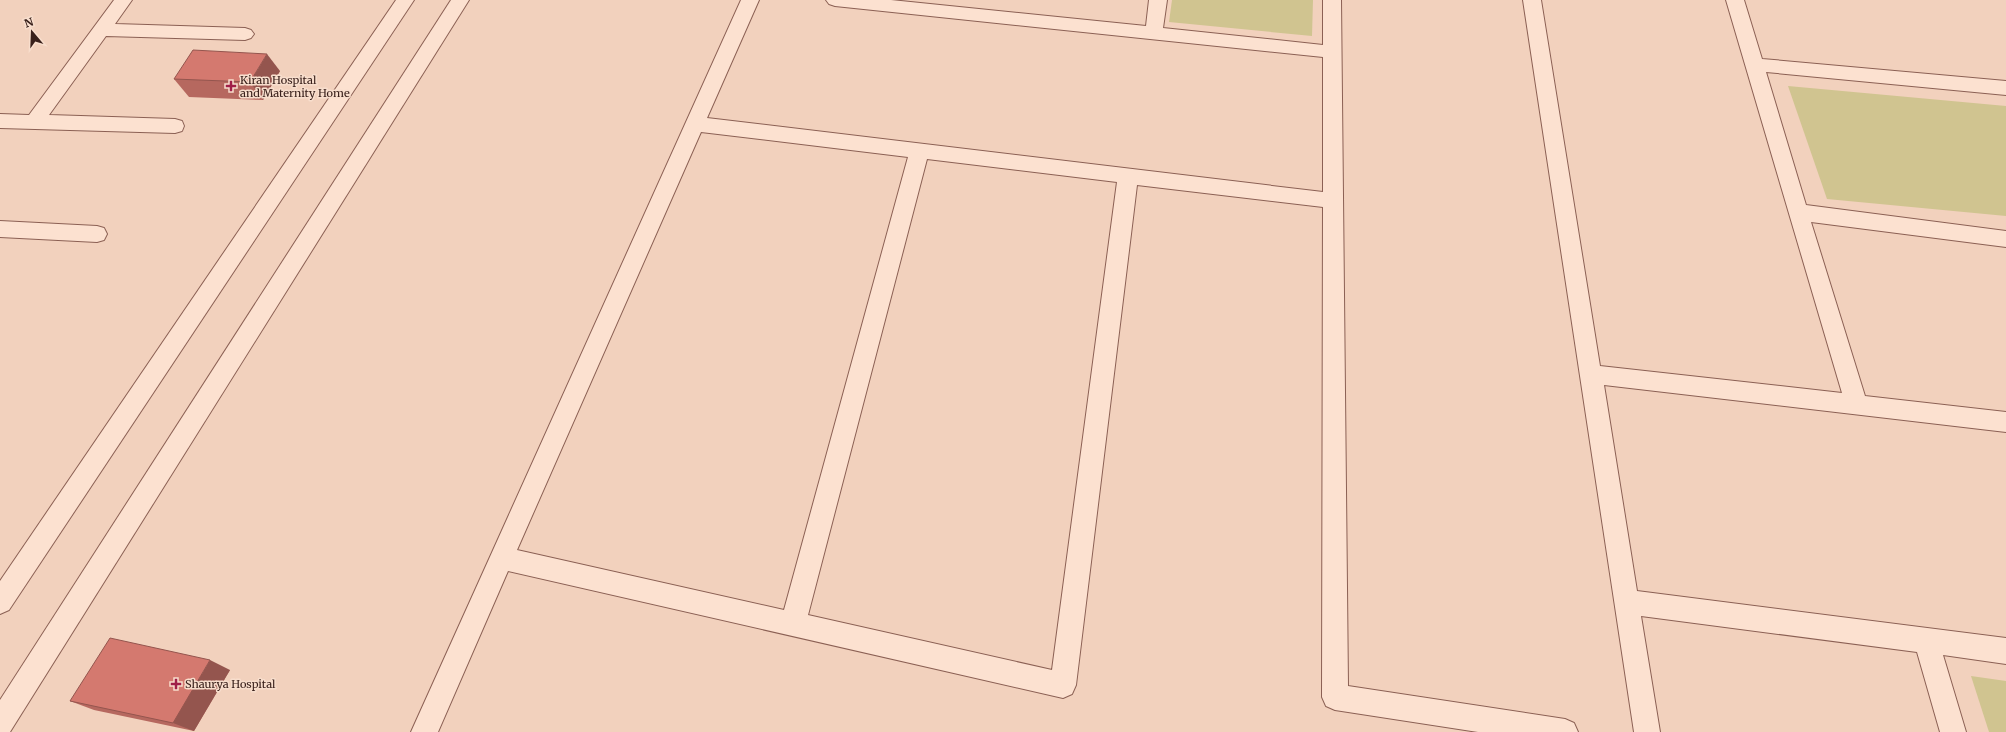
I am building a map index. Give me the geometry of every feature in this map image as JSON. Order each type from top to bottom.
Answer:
[{"type":"street","points":[[34,122],[123,0]]},
{"type":"street","points":[[4,591],[405,0]]},
{"type":"street","points":[[0,724],[460,0]]},
{"type":"street","points":[[424,732],[750,0]]},
{"type":"street","points":[[835,0],[1332,52]]},
{"type":"street","points":[[1154,33],[1158,0]]},
{"type":"street","points":[[1332,0],[1335,696],[1565,732]]},
{"type":"street","points":[[1532,0],[1647,732]]},
{"type":"street","points":[[1735,0],[1856,404]]},
{"type":"street","points":[[101,30],[245,34]]},
{"type":"street","points":[[1754,65],[2006,88]]},
{"type":"street","points":[[0,121],[175,126]]},
{"type":"street","points":[[695,124],[1333,201]]},
{"type":"street","points":[[793,623],[920,151]]},
{"type":"street","points":[[502,558],[1064,685],[1128,176]]},
{"type":"street","points":[[1798,212],[2006,239]]},
{"type":"street","points":[[0,229],[97,234]]},
{"type":"street","points":[[1591,374],[2006,422]]},
{"type":"street","points":[[1627,602],[2006,651]]},
{"type":"street","points":[[1926,640],[1954,732]]},
{"type":"shaded area","points":[[1172,0],[1313,0],[1312,36],[1169,22]]},
{"type":"shaded area","points":[[1788,86],[2006,106],[2006,216],[1827,199]]},
{"type":"shaded area","points":[[1971,676],[2006,681],[2006,732],[1989,732]]},
{"type":"building","points":[[193,50],[267,54],[250,82],[174,79]]},
{"type":"building","points":[[110,638],[210,660],[173,723],[70,701]]},
{"type":"place","name":"Kiran Hospital and Maternity Home","points":[[231,86]]},
{"type":"place","name":"Shaurya Hospital","points":[[176,684]]}]
